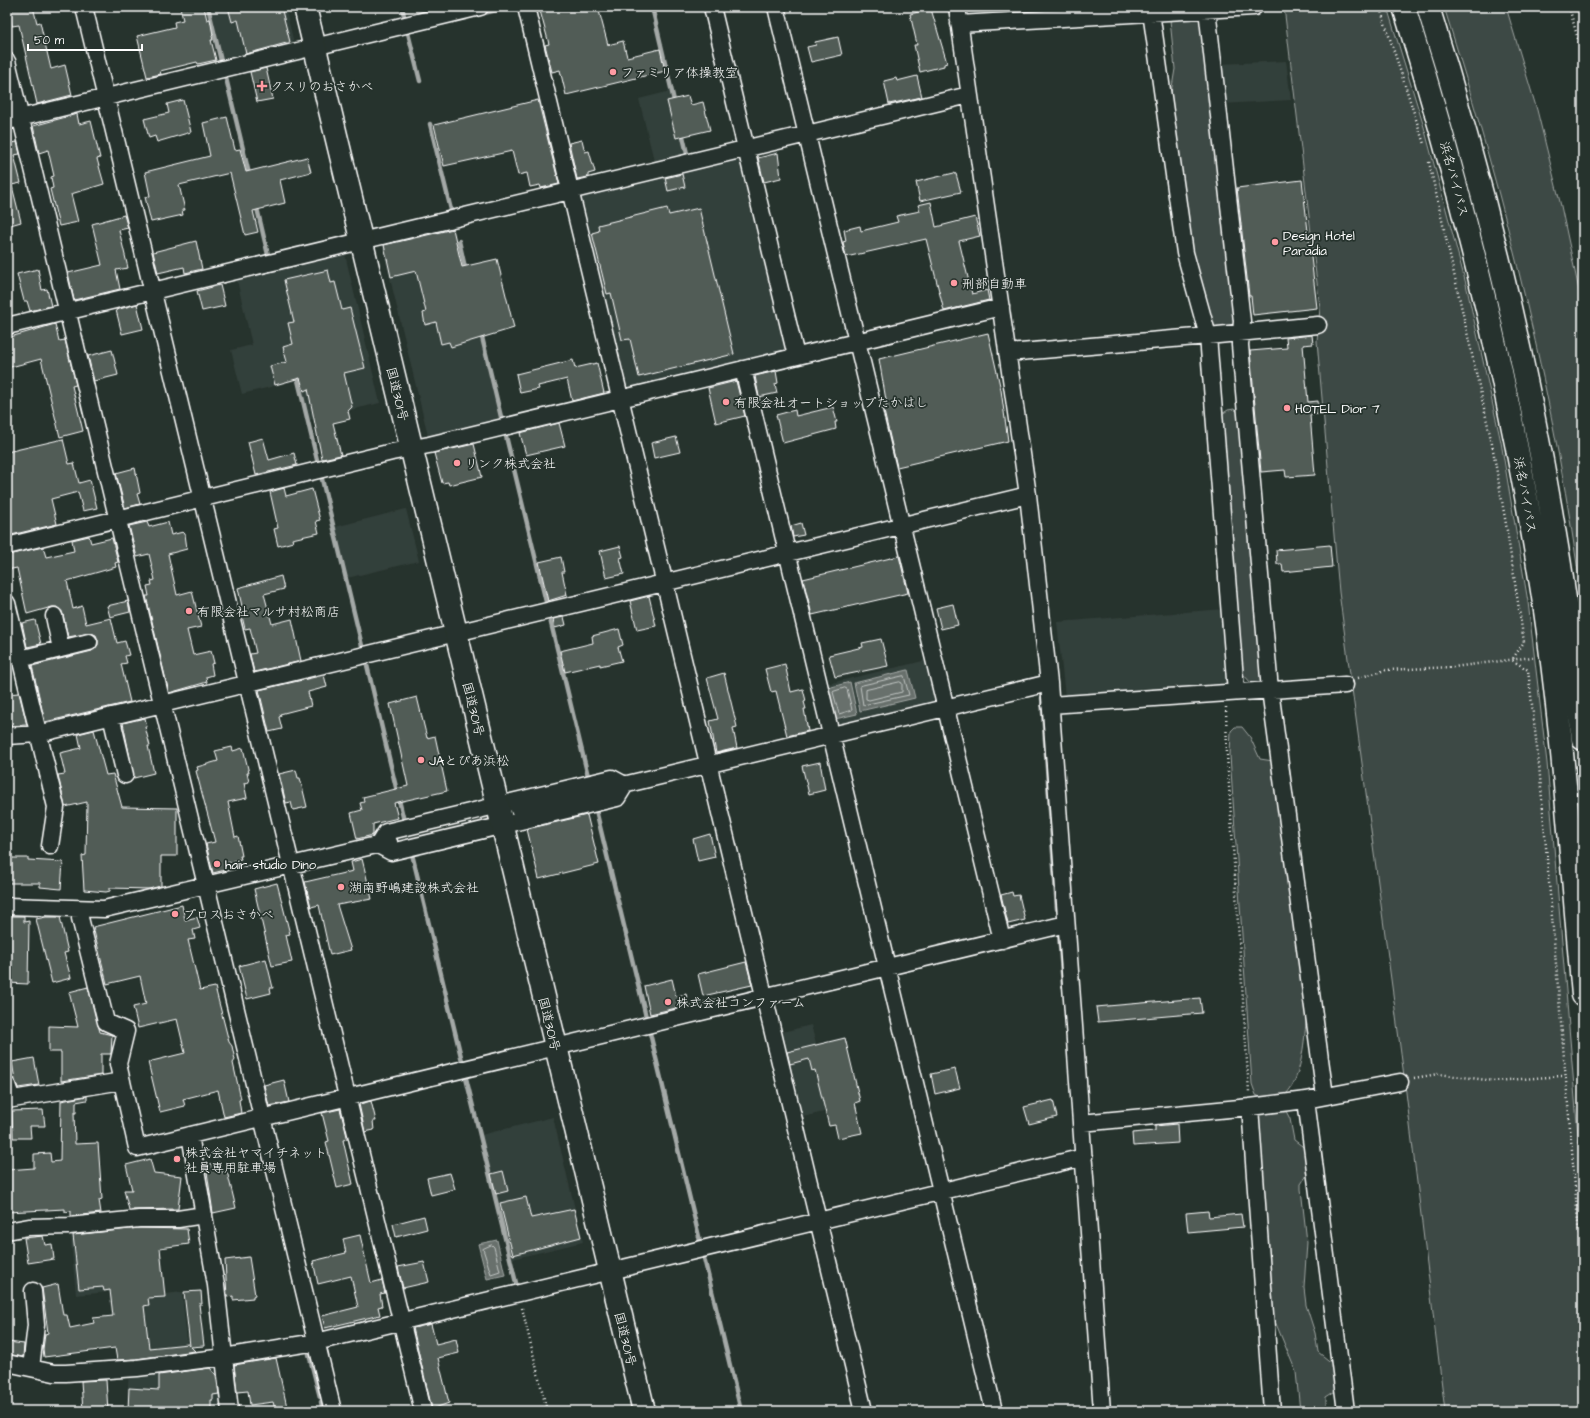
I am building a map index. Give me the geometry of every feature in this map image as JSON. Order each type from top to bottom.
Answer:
[{"type":"highway","name":"国道301号","points":[[305,7],[644,1411]]},
{"type":"highway","name":"浜名バイパス","points":[[1404,7],[1462,201],[1500,360],[1531,519],[1554,681],[1583,995]]},
{"type":"highway","name":"浜名バイパス","points":[[1428,7],[1484,195],[1522,354],[1553,516],[1568,612],[1583,739]]},
{"type":"street","points":[[84,7],[423,1411]]},
{"type":"street","points":[[14,119],[480,7]]},
{"type":"street","points":[[526,7],[864,1411]]},
{"type":"street","points":[[712,7],[796,356]]},
{"type":"street","points":[[776,7],[944,708],[1002,940]]},
{"type":"street","points":[[957,7],[1028,495],[1049,683],[1102,1411]]},
{"type":"street","points":[[959,24],[1149,10],[1254,7]]},
{"type":"street","points":[[1200,9],[1242,321],[1240,344],[1270,690],[1325,1096]]},
{"type":"street","points":[[1149,10],[1184,246],[1192,281],[1208,336],[1231,692]]},
{"type":"street","points":[[7,61],[14,119],[67,312],[332,1411]]},
{"type":"street","points":[[7,326],[970,94]]},
{"type":"street","points":[[7,546],[1000,307]]},
{"type":"street","points":[[1007,352],[1208,336],[1318,325]]},
{"type":"street","points":[[743,369],[994,1411]]},
{"type":"street","points":[[7,736],[38,734],[1028,495]]},
{"type":"street","points":[[8,607],[56,807],[50,846]]},
{"type":"street","points":[[54,616],[61,649]]},
{"type":"street","points":[[20,658],[89,642]]},
{"type":"street","points":[[519,810],[1049,683]]},
{"type":"street","points":[[1050,705],[1345,685]]},
{"type":"street","points":[[111,716],[125,775]]},
{"type":"street","points":[[378,845],[386,832],[500,815],[612,778],[625,785]]},
{"type":"street","points":[[7,906],[80,910],[104,909],[121,906],[480,820]]},
{"type":"street","points":[[80,910],[80,918],[106,1022],[126,1031],[118,1064],[137,1148],[1066,924]]},
{"type":"street","points":[[9,1095],[122,1081]]},
{"type":"street","points":[[1081,1123],[1250,1107],[1306,1100],[1400,1082]]},
{"type":"street","points":[[1306,1100],[1346,1411]]},
{"type":"street","points":[[1250,1107],[1272,1411]]},
{"type":"street","points":[[190,1135],[216,1285],[230,1411]]},
{"type":"street","points":[[7,1363],[66,1373],[137,1368],[224,1357],[316,1342],[1084,1157]]},
{"type":"street","points":[[7,1231],[29,1227],[69,1226],[139,1219],[178,1219],[204,1215]]},
{"type":"street","points":[[31,1368],[36,1325],[33,1291]]},
{"type":"path","points":[[1376,7],[1382,11],[1425,147]]},
{"type":"path","points":[[1569,7],[1583,57]]},
{"type":"path","points":[[1427,155],[1475,365],[1506,524],[1524,642],[1512,660]]},
{"type":"path","points":[[1345,685],[1364,675],[1386,670],[1453,667],[1536,657]]},
{"type":"path","points":[[1512,660],[1528,670],[1536,733],[1583,1280]]},
{"type":"path","points":[[1231,692],[1227,755],[1250,1107]]},
{"type":"path","points":[[1400,1082],[1430,1074],[1495,1081],[1562,1076]]},
{"type":"path","points":[[518,1294],[546,1411]]},
{"type":"shaded area","points":[[210,7],[285,7],[294,43],[223,61]]},
{"type":"shaded area","points":[[1284,7],[1387,7],[1424,127],[1466,284],[1501,442],[1528,602],[1547,763],[1583,1195],[1583,1411],[1445,1411],[1404,1076],[1339,592],[1317,341],[1320,308]]},
{"type":"shaded area","points":[[1444,7],[1506,7],[1537,110],[1561,206],[1583,309],[1583,607],[1559,455],[1527,304],[1488,155]]},
{"type":"shaded area","points":[[1197,15],[1202,20],[1237,321],[1232,328],[1220,331],[1212,326],[1191,252],[1170,99],[1175,69],[1170,20],[1174,16]]},
{"type":"shaded area","points":[[1286,61],[1291,100],[1222,104],[1218,64]]},
{"type":"shaded area","points":[[671,91],[687,158],[655,165],[639,99]]},
{"type":"shaded area","points":[[742,154],[790,353],[624,393],[576,194]]},
{"type":"shaded area","points":[[453,224],[501,422],[429,440],[381,241]]},
{"type":"shaded area","points":[[344,250],[380,403],[309,420],[299,380],[242,394],[231,350],[252,345],[236,276]]},
{"type":"shaded area","points":[[1234,409],[1240,414],[1263,682],[1260,684],[1252,684],[1242,673],[1222,414],[1228,410]]},
{"type":"shaded area","points":[[406,509],[419,561],[347,578],[335,527]]},
{"type":"shaded area","points":[[1224,609],[1230,686],[1065,697],[1057,622]]},
{"type":"shaded area","points":[[927,660],[937,701],[832,726],[823,685]]},
{"type":"shaded area","points":[[1235,727],[1242,727],[1250,737],[1260,759],[1273,761],[1307,1008],[1300,1065],[1295,1080],[1288,1092],[1279,1099],[1267,1100],[1256,1095],[1252,1084],[1230,755],[1231,731]]},
{"type":"shaded area","points":[[811,1025],[816,1044],[845,1037],[861,1103],[799,1118],[778,1033]]},
{"type":"shaded area","points":[[1278,1108],[1286,1111],[1290,1119],[1294,1140],[1306,1149],[1309,1172],[1301,1184],[1307,1242],[1304,1288],[1306,1305],[1315,1333],[1318,1352],[1333,1364],[1337,1390],[1326,1397],[1326,1411],[1300,1411],[1296,1372],[1272,1314],[1257,1125],[1259,1115],[1267,1109]]},
{"type":"shaded area","points":[[553,1117],[583,1242],[512,1259],[481,1135]]},
{"type":"shaded area","points":[[159,1224],[166,1294],[182,1292],[189,1358],[144,1364],[146,1327],[113,1331],[109,1292],[76,1295],[70,1231]]},
{"type":"shaded area","points":[[218,1361],[224,1411],[126,1411],[129,1372]]},
{"type":"water","points":[[908,670],[915,698],[860,711],[854,683]]},
{"type":"water","points":[[850,682],[857,714],[835,719],[828,688]]},
{"type":"water","points":[[497,1240],[505,1275],[487,1279],[478,1244]]},
{"type":"building","points":[[7,7],[33,7],[37,23],[40,22],[51,69],[65,65],[72,95],[37,104],[19,25],[12,26]]},
{"type":"building","points":[[180,7],[204,7],[207,20],[210,19],[213,35],[213,40],[211,40],[216,60],[198,64],[197,62],[160,71],[161,74],[147,77],[137,36],[175,27],[174,22],[183,20]]},
{"type":"building","points":[[228,7],[281,7],[290,42],[246,54],[238,20],[232,22]]},
{"type":"building","points":[[539,7],[598,7],[608,45],[623,41],[627,57],[660,49],[665,71],[566,95],[560,70],[552,72],[545,45],[549,44]]},
{"type":"building","points":[[931,9],[947,63],[944,64],[944,66],[920,72],[914,45],[917,45],[910,14]]},
{"type":"building","points":[[838,37],[842,55],[811,62],[807,47],[816,45],[815,42]]},
{"type":"building","name":"クスリのおさかべ","points":[[266,68],[273,99],[257,102],[250,72]]},
{"type":"building","points":[[917,76],[922,97],[889,104],[884,81],[896,78],[897,81]]},
{"type":"building","points":[[688,96],[691,105],[703,102],[710,130],[676,138],[667,101]]},
{"type":"building","points":[[183,100],[191,132],[157,142],[155,136],[149,138],[144,119],[169,113],[167,104]]},
{"type":"building","points":[[538,100],[559,184],[541,188],[540,185],[530,187],[527,173],[518,175],[512,151],[444,166],[434,125]]},
{"type":"building","points":[[77,114],[79,124],[91,121],[100,158],[97,159],[104,184],[71,194],[78,222],[59,226],[50,189],[53,188],[51,177],[54,176],[48,150],[39,153],[33,126]]},
{"type":"building","points":[[227,117],[235,150],[240,149],[246,172],[307,157],[311,172],[280,180],[285,203],[253,211],[258,232],[245,235],[230,173],[179,185],[185,210],[182,210],[183,215],[151,222],[145,197],[150,196],[145,172],[210,156],[203,123]]},
{"type":"building","points":[[582,140],[585,152],[589,151],[595,172],[588,174],[588,177],[577,179],[569,143]]},
{"type":"building","points":[[17,142],[20,154],[14,155],[21,183],[7,186],[7,144]]},
{"type":"building","points":[[778,153],[781,178],[764,182],[758,158]]},
{"type":"building","points":[[954,173],[956,174],[961,192],[920,201],[916,182]]},
{"type":"building","points":[[682,174],[685,187],[668,191],[665,178]]},
{"type":"building","name":"Design Hotel Paradia","points":[[1302,180],[1317,308],[1253,315],[1251,296],[1249,296],[1237,188]]},
{"type":"building","points":[[7,186],[12,186],[21,222],[7,226]]},
{"type":"building","points":[[931,202],[936,227],[975,217],[980,236],[959,241],[972,294],[987,290],[989,300],[944,311],[926,239],[846,257],[843,242],[846,241],[844,230],[860,226],[861,231],[898,222],[896,216],[920,211],[918,205]]},
{"type":"building","points":[[667,208],[669,215],[699,208],[734,354],[639,377],[630,339],[622,340],[611,293],[607,294],[592,233],[599,231],[598,225]]},
{"type":"building","points":[[124,215],[128,228],[119,230],[128,268],[116,270],[120,289],[74,300],[68,273],[102,265],[92,224]]},
{"type":"building","points":[[453,229],[462,267],[497,259],[514,328],[451,347],[449,342],[441,344],[436,322],[425,325],[423,313],[426,312],[416,271],[391,277],[384,245]]},
{"type":"building","points":[[196,241],[202,269],[185,273],[184,267],[158,273],[153,252]]},
{"type":"building","points":[[38,269],[42,290],[47,289],[51,306],[30,311],[27,301],[24,301],[17,274]]},
{"type":"building","points":[[328,270],[331,283],[335,282],[342,310],[350,308],[365,368],[344,373],[352,407],[348,411],[350,419],[333,423],[341,455],[322,459],[308,389],[304,391],[300,378],[275,385],[270,366],[287,362],[283,347],[293,344],[288,323],[294,322],[284,280]]},
{"type":"building","points":[[220,285],[225,306],[202,311],[197,291]]},
{"type":"building","points":[[137,304],[143,329],[122,334],[116,310]]},
{"type":"building","points":[[55,324],[59,341],[65,340],[76,385],[72,386],[83,431],[60,437],[41,359],[7,368],[7,338]]},
{"type":"building","points":[[988,333],[1001,390],[1008,441],[897,467],[883,407],[887,406],[879,359]]},
{"type":"building","name":"HOTEL Dior 7","points":[[1312,335],[1313,344],[1303,345],[1308,402],[1318,401],[1319,414],[1310,415],[1315,475],[1286,477],[1285,470],[1261,472],[1250,351],[1287,348],[1286,338]]},
{"type":"building","points":[[112,350],[118,375],[94,381],[88,356]]},
{"type":"building","points":[[573,360],[575,368],[597,363],[604,393],[572,401],[567,379],[538,386],[539,389],[520,393],[516,374]]},
{"type":"building","points":[[776,371],[778,383],[775,384],[777,393],[759,397],[755,376]]},
{"type":"building","name":"有限会社オートショップたかはし","points":[[736,381],[745,416],[716,423],[708,388]]},
{"type":"building","points":[[833,407],[837,422],[835,422],[836,429],[783,443],[776,415],[795,410],[796,416]]},
{"type":"building","points":[[559,423],[565,446],[526,455],[520,433]]},
{"type":"building","points":[[676,437],[680,452],[654,458],[651,443]]},
{"type":"building","points":[[263,438],[269,460],[294,453],[297,465],[256,475],[248,442]]},
{"type":"building","points":[[63,439],[69,464],[74,463],[79,483],[90,480],[97,508],[83,511],[78,492],[51,499],[57,524],[7,536],[7,452]]},
{"type":"building","points":[[474,444],[482,477],[449,485],[448,482],[442,483],[434,453]]},
{"type":"building","points":[[135,468],[140,493],[137,494],[140,504],[125,508],[116,473]]},
{"type":"building","points":[[284,488],[286,496],[312,489],[320,520],[316,521],[319,533],[292,539],[293,542],[278,546],[274,529],[278,528],[270,492]]},
{"type":"building","points":[[147,522],[149,527],[168,522],[171,535],[183,532],[185,534],[187,549],[168,554],[177,595],[192,591],[201,627],[187,630],[193,655],[211,651],[214,663],[211,664],[213,675],[206,677],[207,682],[169,693],[146,596],[149,596],[147,586],[152,585],[151,581],[155,580],[149,554],[137,557],[129,526]]},
{"type":"building","points":[[801,523],[804,535],[793,537],[791,526]]},
{"type":"building","points":[[89,536],[91,543],[112,538],[118,562],[115,563],[116,567],[67,581],[73,609],[82,606],[86,624],[111,618],[117,643],[125,641],[129,655],[125,656],[127,663],[121,664],[130,702],[45,722],[32,666],[92,651],[98,645],[98,640],[96,635],[91,633],[68,637],[63,614],[57,607],[27,614],[17,568],[7,570],[7,555],[43,547],[46,557],[74,551],[72,540]]},
{"type":"building","points":[[1330,545],[1332,567],[1283,572],[1282,564],[1277,564],[1276,550]]},
{"type":"building","points":[[620,546],[623,557],[620,558],[624,574],[606,578],[600,551]]},
{"type":"building","points":[[899,556],[908,593],[812,615],[803,579]]},
{"type":"building","points":[[561,557],[564,572],[562,572],[567,595],[548,601],[539,562]]},
{"type":"building","points":[[281,576],[284,589],[264,594],[272,624],[292,619],[301,661],[254,672],[250,654],[256,653],[250,628],[245,629],[238,588]]},
{"type":"building","points":[[649,596],[656,626],[637,630],[630,601]]},
{"type":"building","points":[[128,601],[130,612],[110,617],[107,606]]},
{"type":"building","points":[[953,604],[958,625],[941,629],[936,608]]},
{"type":"building","points":[[564,617],[566,625],[555,628],[553,619]]},
{"type":"building","points":[[35,620],[41,644],[27,647],[22,623]]},
{"type":"building","points":[[619,629],[623,645],[618,647],[622,661],[600,666],[600,664],[565,672],[560,651],[593,643],[592,636]]},
{"type":"building","points":[[881,639],[888,666],[835,677],[829,655],[863,647],[862,643]]},
{"type":"building","points":[[785,664],[791,692],[803,689],[806,701],[804,702],[806,709],[804,709],[808,731],[787,736],[776,691],[771,692],[765,669]]},
{"type":"building","points":[[724,673],[737,727],[733,728],[737,748],[716,753],[710,721],[718,719],[707,678]]},
{"type":"building","points":[[324,675],[327,687],[308,692],[311,706],[280,714],[281,716],[279,717],[282,729],[269,732],[259,690]]},
{"type":"building","points":[[19,693],[27,725],[7,726],[7,694]]},
{"type":"building","points":[[417,697],[427,738],[435,736],[447,791],[394,803],[398,818],[373,824],[373,835],[357,839],[351,813],[362,810],[360,803],[364,802],[363,797],[408,786],[390,704]]},
{"type":"building","points":[[145,718],[147,727],[145,727],[150,746],[148,746],[154,773],[134,778],[123,723]]},
{"type":"building","points":[[94,730],[106,775],[113,774],[122,807],[177,808],[177,856],[161,856],[161,886],[149,889],[110,888],[110,891],[106,892],[84,890],[82,856],[86,855],[87,802],[65,807],[58,775],[65,774],[60,753],[81,748],[78,734]]},
{"type":"building","points":[[232,747],[233,751],[243,748],[249,773],[247,773],[249,782],[244,783],[247,798],[228,802],[235,837],[238,836],[242,856],[240,856],[241,859],[224,864],[225,870],[213,873],[206,844],[215,842],[196,771],[198,770],[197,767],[218,761],[215,751]]},
{"type":"building","points":[[820,762],[825,790],[809,794],[802,766]]},
{"type":"building","points":[[296,770],[298,778],[300,778],[307,807],[293,810],[291,802],[286,803],[279,774]]},
{"type":"building","points":[[587,815],[599,864],[539,879],[527,829]]},
{"type":"building","points":[[710,834],[715,857],[698,861],[693,839]]},
{"type":"building","points":[[8,858],[28,858],[28,860],[63,862],[61,889],[40,887],[40,883],[8,883]]},
{"type":"building","points":[[362,859],[372,899],[337,905],[351,950],[330,955],[319,905],[311,907],[305,882],[353,871],[351,862]]},
{"type":"building","points":[[277,883],[290,934],[286,935],[292,962],[272,966],[254,889]]},
{"type":"building","points":[[1012,892],[1013,896],[1019,895],[1025,920],[1008,924],[1001,895]]},
{"type":"building","points":[[182,905],[185,920],[197,917],[200,928],[193,930],[195,939],[188,940],[200,990],[215,987],[235,1060],[233,1063],[241,1099],[239,1100],[241,1113],[224,1117],[218,1090],[183,1099],[185,1106],[160,1112],[148,1062],[185,1053],[177,1019],[138,1028],[133,1007],[146,1004],[140,976],[107,984],[93,927]]},
{"type":"building","points":[[11,916],[24,916],[24,922],[29,921],[28,984],[8,983],[8,939]]},
{"type":"building","points":[[60,917],[68,952],[64,953],[71,978],[52,983],[36,919]]},
{"type":"building","points":[[266,959],[273,988],[270,988],[271,993],[247,999],[239,966]]},
{"type":"building","points":[[746,962],[752,985],[703,996],[698,974]]},
{"type":"building","name":"株式会社コンファーム","points":[[672,979],[676,996],[686,994],[689,1005],[650,1014],[644,986]]},
{"type":"building","points":[[88,987],[100,1032],[112,1035],[111,1054],[101,1054],[101,1075],[61,1081],[61,1052],[49,1052],[49,1026],[78,1027],[69,992]]},
{"type":"building","points":[[1200,998],[1202,1013],[1098,1022],[1096,1007]]},
{"type":"building","points":[[845,1038],[860,1101],[855,1103],[862,1133],[838,1138],[835,1125],[829,1126],[815,1070],[812,1071],[809,1059],[790,1064],[787,1052]]},
{"type":"building","points":[[34,1058],[39,1085],[18,1088],[12,1062]]},
{"type":"building","points":[[955,1069],[960,1088],[935,1094],[931,1074]]},
{"type":"building","points":[[284,1080],[289,1102],[269,1106],[264,1085]]},
{"type":"building","points":[[87,1096],[87,1100],[76,1102],[76,1113],[74,1113],[75,1144],[98,1143],[102,1199],[99,1200],[101,1213],[71,1216],[71,1211],[65,1212],[65,1209],[7,1212],[7,1170],[34,1168],[34,1154],[50,1153],[51,1162],[60,1161],[61,1101]]},
{"type":"building","points":[[1053,1100],[1057,1117],[1029,1124],[1024,1107]]},
{"type":"building","points":[[371,1101],[376,1121],[373,1121],[374,1130],[365,1132],[359,1104]]},
{"type":"building","points":[[340,1109],[347,1136],[347,1139],[343,1140],[353,1184],[337,1188],[326,1142],[329,1141],[322,1113]]},
{"type":"building","points":[[43,1110],[45,1126],[30,1126],[31,1138],[13,1138],[12,1111]]},
{"type":"building","points":[[1177,1124],[1178,1143],[1133,1146],[1132,1133],[1155,1131],[1155,1126]]},
{"type":"building","points":[[150,1159],[154,1173],[182,1176],[178,1209],[129,1210],[124,1190],[132,1190],[126,1165]]},
{"type":"building","points":[[219,1162],[222,1172],[227,1171],[236,1208],[213,1213],[206,1165]]},
{"type":"building","points":[[503,1171],[508,1191],[496,1194],[491,1174]]},
{"type":"building","points":[[450,1173],[455,1189],[431,1195],[427,1178]]},
{"type":"building","points":[[526,1197],[531,1218],[574,1209],[581,1237],[513,1255],[500,1203]]},
{"type":"building","points":[[1208,1211],[1209,1217],[1241,1214],[1243,1227],[1188,1232],[1186,1213]]},
{"type":"building","points":[[424,1216],[427,1229],[396,1237],[393,1224]]},
{"type":"building","points":[[139,1228],[187,1229],[189,1244],[160,1248],[165,1297],[148,1298],[149,1305],[144,1306],[149,1348],[188,1344],[190,1346],[184,1292],[201,1291],[202,1304],[199,1304],[204,1346],[191,1347],[195,1351],[136,1359],[117,1360],[115,1348],[44,1357],[43,1349],[45,1334],[48,1333],[42,1288],[58,1284],[63,1315],[67,1315],[70,1328],[94,1323],[93,1318],[113,1316],[110,1290],[104,1291],[103,1287],[79,1289],[73,1235]]},
{"type":"building","points":[[360,1235],[371,1283],[382,1280],[385,1293],[380,1294],[382,1306],[378,1307],[380,1315],[325,1328],[322,1316],[358,1307],[351,1276],[318,1284],[313,1261],[346,1253],[343,1239]]},
{"type":"building","points":[[43,1236],[45,1245],[52,1244],[54,1259],[28,1263],[24,1238]]},
{"type":"building","points":[[249,1257],[255,1295],[253,1298],[233,1300],[233,1296],[227,1297],[225,1260]]},
{"type":"building","points":[[424,1262],[429,1282],[403,1288],[398,1267]]},
{"type":"building","points":[[431,1324],[436,1344],[456,1339],[459,1353],[438,1358],[449,1403],[432,1409],[413,1328]]},
{"type":"building","points":[[8,1342],[24,1344],[23,1357],[7,1354]]},
{"type":"building","points":[[276,1358],[287,1407],[275,1409],[273,1402],[250,1405],[248,1391],[237,1392],[234,1365]]},
{"type":"building","points":[[210,1368],[216,1375],[219,1394],[213,1395],[213,1400],[211,1400],[211,1411],[128,1411],[129,1388],[159,1390],[159,1375]]},
{"type":"building","points":[[106,1380],[108,1411],[83,1411],[81,1381]]},
{"type":"waterway","points":[[208,7],[221,61]]},
{"type":"waterway","points":[[402,7],[405,20]]},
{"type":"waterway","points":[[480,14],[509,7]]},
{"type":"waterway","points":[[652,7],[675,105]]},
{"type":"waterway","points":[[407,29],[420,81]]},
{"type":"waterway","points":[[225,74],[250,178]]},
{"type":"waterway","points":[[430,124],[452,214]]},
{"type":"waterway","points":[[682,132],[688,158]]},
{"type":"waterway","points":[[256,204],[269,259]]},
{"type":"waterway","points":[[459,241],[466,272]]},
{"type":"waterway","points":[[481,333],[502,421]]},
{"type":"waterway","points":[[298,380],[318,464]]},
{"type":"waterway","points":[[505,432],[547,606]]},
{"type":"waterway","points":[[321,475],[363,650]]},
{"type":"waterway","points":[[549,615],[588,776]]},
{"type":"waterway","points":[[366,661],[404,821]]},
{"type":"waterway","points":[[1042,698],[1057,909]]},
{"type":"waterway","points":[[596,810],[647,1021]]},
{"type":"waterway","points":[[412,854],[463,1065]]},
{"type":"waterway","points":[[1059,933],[1063,986]]},
{"type":"waterway","points":[[649,1029],[701,1245]]},
{"type":"waterway","points":[[465,1074],[517,1287]]},
{"type":"waterway","points":[[703,1254],[741,1411]]},
{"type":"waterway","points":[[309,1354],[320,1397]]},
{"type":"waterway","points":[[321,1402],[323,1411]]},
{"type":"tunnel","points":[[480,820],[519,810]]},
{"type":"place","name":"ファミリア体操教室","points":[[613,72]]},
{"type":"place","name":"クスリのおさかべ","points":[[262,86]]},
{"type":"place","name":"Design Hotel Paradia","points":[[1275,242]]},
{"type":"place","name":"刑部自動車","points":[[954,283]]},
{"type":"place","name":"有限会社オートショップたかはし","points":[[726,402]]},
{"type":"place","name":"HOTEL Dior 7","points":[[1287,408]]},
{"type":"place","name":"リンク株式会社","points":[[457,463]]},
{"type":"place","name":"有限会社マルサ村松商店","points":[[189,611]]},
{"type":"place","name":"JAとぴあ浜松","points":[[421,760]]},
{"type":"place","name":"hair studio Dino","points":[[217,864]]},
{"type":"place","name":"湖南野嶋建設株式会社","points":[[341,887]]},
{"type":"place","name":"プロスおさかべ","points":[[175,914]]},
{"type":"place","name":"株式会社コンファーム","points":[[668,1002]]},
{"type":"place","name":"株式会社ヤマイチネット 社員専用駐車場","points":[[177,1159]]}]
